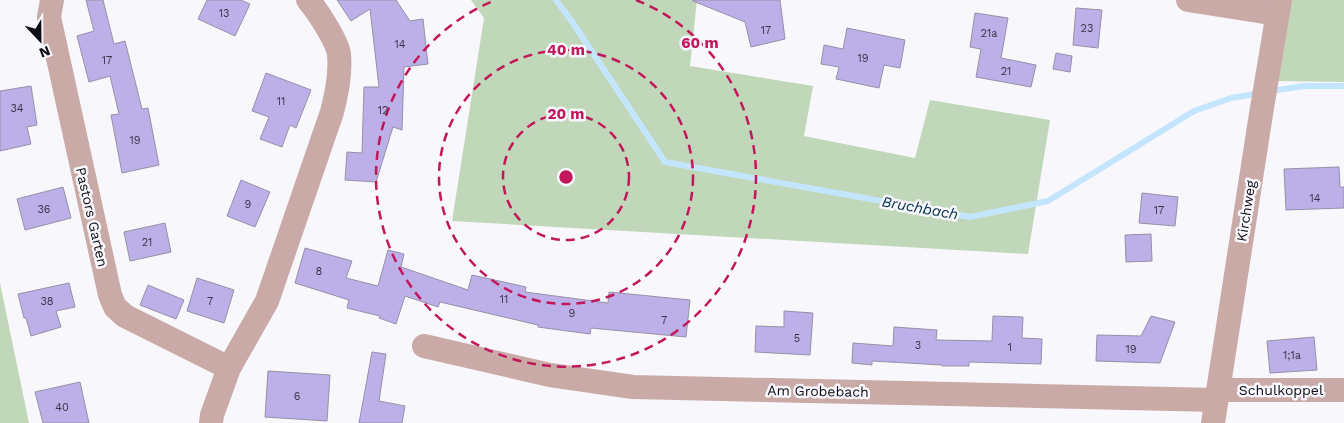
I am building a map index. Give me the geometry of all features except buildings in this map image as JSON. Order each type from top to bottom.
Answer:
[{"type":"street","name":"Pastors Garten","points":[[52,0],[48,17],[110,295],[115,307],[125,316],[228,368]]},
{"type":"street","points":[[211,423],[212,414],[228,368],[267,301],[332,112],[339,83],[339,52],[327,26],[308,0]]},
{"type":"street","points":[[1188,0],[1279,7]]},
{"type":"street","name":"Kirchweg","points":[[1213,423],[1279,7]]},
{"type":"street","name":"Am Grobebach","points":[[424,346],[550,375],[633,387],[1217,395]]},
{"type":"street","name":"Schulkoppel","points":[[1217,395],[1344,390]]},
{"type":"green space","points":[[471,0],[697,0],[690,66],[813,86],[804,136],[915,158],[930,100],[1050,120],[1028,254],[452,221],[484,18]]},
{"type":"green space","points":[[1290,0],[1344,0],[1344,82],[1278,81]]},
{"type":"green space","points":[[0,283],[29,423],[0,423]]},
{"type":"waterway","name":"Bruchbach","points":[[556,0],[665,162],[970,217],[1048,201],[1194,111],[1231,98],[1261,93]]},
{"type":"waterway","name":"Bruchbach","points":[[1271,91],[1304,86],[1344,86]]}]
